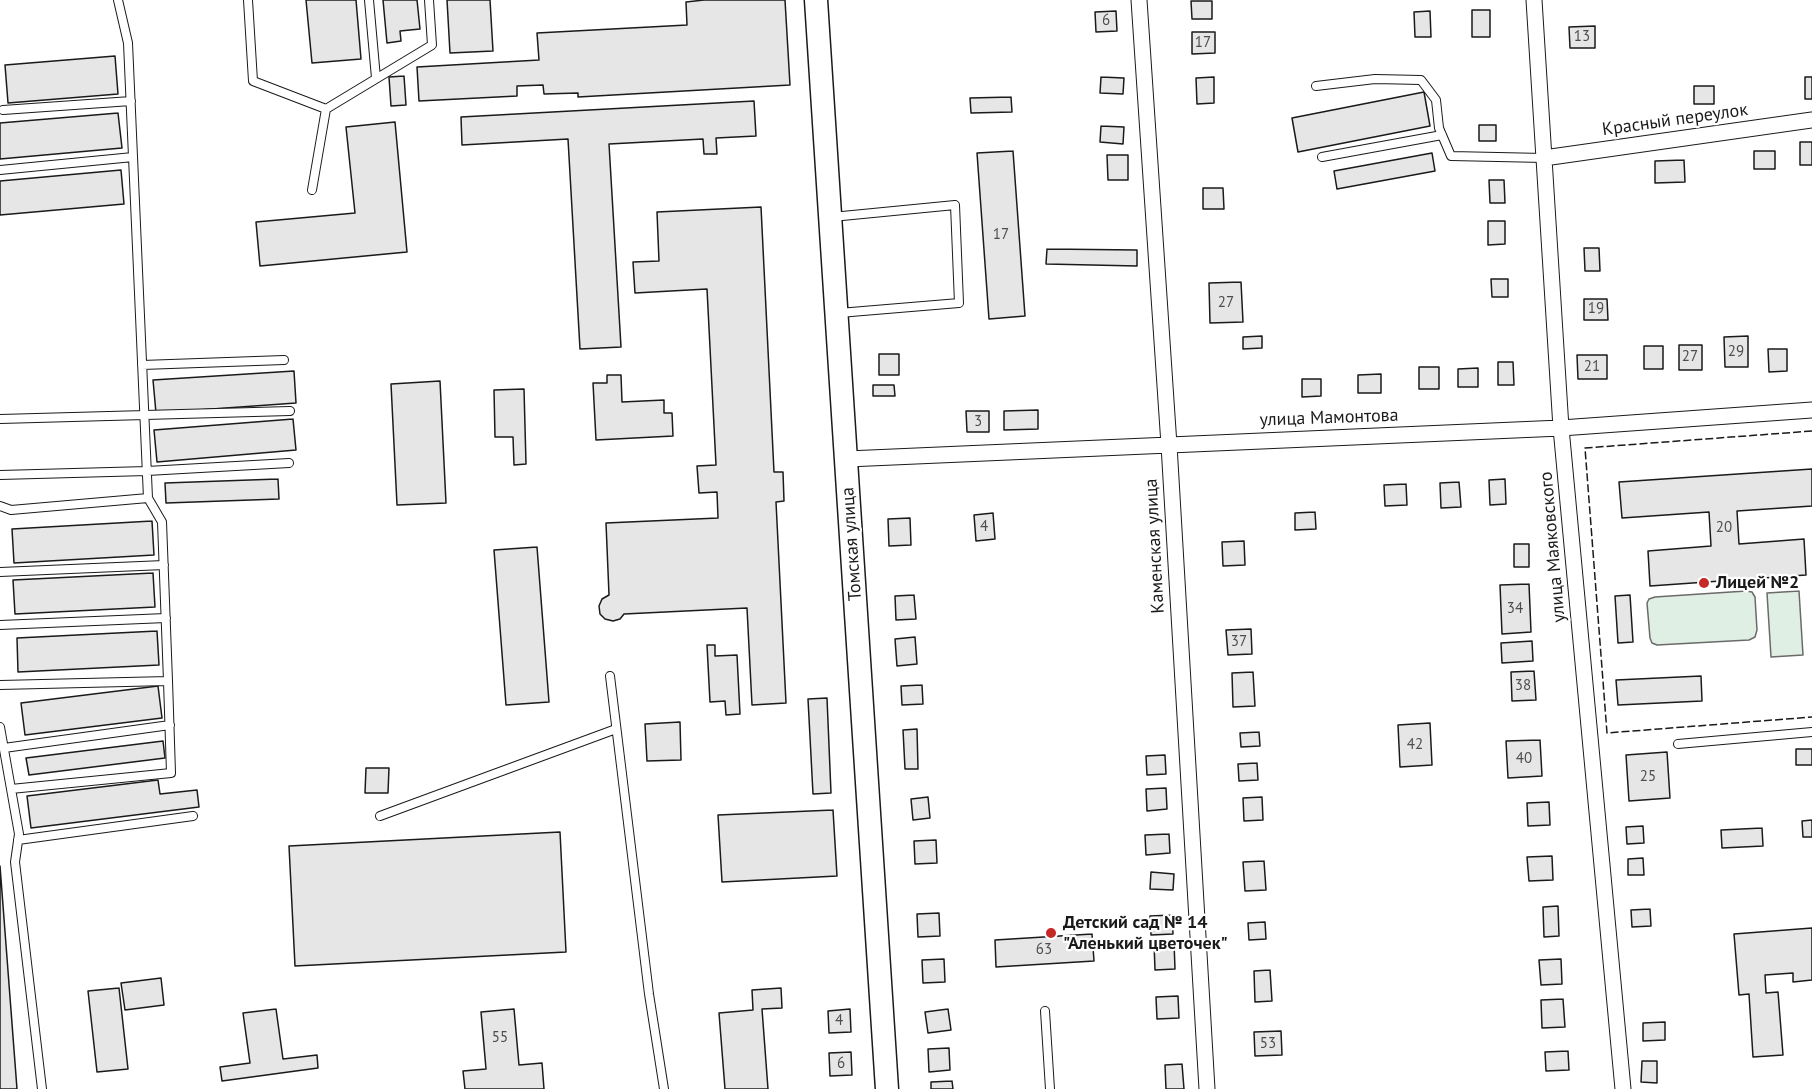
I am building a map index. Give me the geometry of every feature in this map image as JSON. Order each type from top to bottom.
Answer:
[{"type":"main road","name":"Томская улица","points":[[816,0],[887,1089]]},
{"type":"street","name":"Каменская улица","points":[[1139,0],[1169,444],[1207,1089]]},
{"type":"street","name":"улица Маяковского","points":[[1534,0],[1561,428],[1623,1089]]},
{"type":"street","name":"Красный переулок","points":[[1544,158],[1812,120]]},
{"type":"street","name":"улица Мамонтова","points":[[847,459],[1561,428],[1812,410]]},
{"type":"lane","points":[[11,789],[171,773],[162,522],[148,498],[128,43],[118,0]]},
{"type":"lane","points":[[248,0],[253,81],[326,109]]},
{"type":"lane","points":[[369,0],[376,78]]},
{"type":"lane","points":[[312,190],[326,109],[432,45],[429,0]]},
{"type":"lane","points":[[1316,86],[1375,79],[1421,80],[1436,100],[1439,128],[1452,156],[1544,158]]},
{"type":"lane","points":[[3,110],[130,100]]},
{"type":"lane","points":[[1322,158],[1442,135]]},
{"type":"lane","points":[[0,170],[133,157]]},
{"type":"lane","points":[[830,217],[955,206],[959,303],[837,313]]},
{"type":"lane","points":[[142,365],[284,360]]},
{"type":"lane","points":[[0,419],[290,411]]},
{"type":"lane","points":[[0,475],[147,471],[289,463]]},
{"type":"lane","points":[[0,506],[11,510],[148,498]]},
{"type":"lane","points":[[0,572],[164,566]]},
{"type":"lane","points":[[0,625],[166,618]]},
{"type":"lane","points":[[610,676],[649,994],[664,1089]]},
{"type":"lane","points":[[0,685],[168,681]]},
{"type":"lane","points":[[4,748],[170,725]]},
{"type":"lane","points":[[0,727],[19,834],[15,862],[42,1089]]},
{"type":"lane","points":[[380,816],[616,729]]},
{"type":"lane","points":[[1678,744],[1812,732]]},
{"type":"lane","points":[[18,840],[193,816]]},
{"type":"lane","points":[[1045,1011],[1050,1089]]},
{"type":"green space","points":[[1799,591],[1803,655],[1771,657],[1767,593]]},
{"type":"green space","points":[[1752,592],[1755,597],[1757,630],[1755,637],[1749,640],[1657,645],[1652,643],[1647,603],[1649,599]]},
{"type":"building","points":[[306,0],[356,0],[361,59],[312,63]]},
{"type":"building","points":[[383,0],[417,0],[420,29],[400,31],[401,41],[387,43]]},
{"type":"building","points":[[447,0],[490,0],[493,51],[450,53]]},
{"type":"building","points":[[785,0],[790,85],[578,97],[578,93],[544,94],[543,85],[517,86],[517,96],[419,101],[417,67],[539,60],[537,33],[687,25],[686,2]]},
{"type":"building","points":[[1191,1],[1212,1],[1212,19],[1192,19]]},
{"type":"building","points":[[1472,10],[1490,10],[1490,37],[1472,37]]},
{"type":"building","points":[[1116,11],[1117,31],[1096,32],[1095,12]]},
{"type":"building","points":[[1430,11],[1431,37],[1415,37],[1414,12]]},
{"type":"building","points":[[1595,26],[1595,48],[1570,48],[1569,27]]},
{"type":"building","points":[[1192,32],[1215,32],[1215,53],[1192,54]]},
{"type":"building","points":[[115,56],[118,94],[8,103],[5,65]]},
{"type":"building","points":[[404,76],[406,105],[391,106],[389,77]]},
{"type":"building","points":[[1101,77],[1124,78],[1123,94],[1100,93]]},
{"type":"building","points":[[1214,77],[1214,103],[1197,104],[1196,78]]},
{"type":"building","points":[[1805,77],[1812,77],[1812,99],[1805,99]]},
{"type":"building","points":[[1694,86],[1714,86],[1714,104],[1694,104]]},
{"type":"building","points":[[1424,92],[1430,126],[1298,152],[1292,118]]},
{"type":"building","points":[[1011,97],[1012,112],[971,113],[970,98]]},
{"type":"building","points":[[754,101],[756,136],[716,138],[717,154],[704,154],[703,139],[609,144],[621,347],[580,349],[568,139],[462,145],[461,117]]},
{"type":"building","points":[[118,113],[122,148],[0,159],[0,123]]},
{"type":"building","points":[[395,122],[407,252],[260,266],[256,222],[355,213],[346,127]]},
{"type":"building","points":[[1479,125],[1496,125],[1496,141],[1479,141]]},
{"type":"building","points":[[1101,126],[1124,127],[1123,144],[1100,142]]},
{"type":"building","points":[[1800,142],[1812,142],[1812,165],[1800,165]]},
{"type":"building","points":[[1013,151],[1025,316],[989,319],[977,153]]},
{"type":"building","points":[[1754,151],[1775,151],[1775,169],[1754,169]]},
{"type":"building","points":[[1432,153],[1435,171],[1337,189],[1334,171]]},
{"type":"building","points":[[1107,155],[1128,155],[1128,180],[1108,180]]},
{"type":"building","points":[[1684,160],[1685,182],[1655,183],[1655,161]]},
{"type":"building","points":[[121,170],[124,204],[0,215],[0,181]]},
{"type":"building","points":[[1489,180],[1504,180],[1505,203],[1490,203]]},
{"type":"building","points":[[1203,188],[1223,188],[1224,209],[1203,209]]},
{"type":"building","points":[[761,207],[774,472],[783,472],[784,501],[776,502],[786,703],[752,705],[747,608],[624,614],[620,619],[613,621],[605,619],[600,614],[599,606],[602,599],[609,595],[606,523],[718,518],[717,492],[699,493],[697,466],[716,465],[707,289],[635,293],[633,262],[659,261],[657,212]]},
{"type":"building","points":[[1488,221],[1505,221],[1505,244],[1488,245]]},
{"type":"building","points":[[1584,248],[1599,248],[1600,271],[1585,271]]},
{"type":"building","points":[[1047,249],[1137,250],[1137,266],[1046,264]]},
{"type":"building","points":[[1491,279],[1508,279],[1508,297],[1492,297]]},
{"type":"building","points":[[1241,282],[1243,322],[1210,323],[1209,283]]},
{"type":"building","points":[[1584,299],[1607,299],[1608,320],[1584,320]]},
{"type":"building","points":[[1262,336],[1262,348],[1243,349],[1243,337]]},
{"type":"building","points":[[1748,336],[1748,367],[1725,367],[1724,337]]},
{"type":"building","points":[[1679,345],[1702,345],[1702,370],[1679,370]]},
{"type":"building","points":[[1644,346],[1663,346],[1663,369],[1644,369]]},
{"type":"building","points":[[1768,349],[1787,349],[1787,371],[1769,372]]},
{"type":"building","points":[[879,354],[899,354],[899,375],[879,375]]},
{"type":"building","points":[[1577,355],[1607,355],[1607,379],[1578,379]]},
{"type":"building","points":[[1498,362],[1513,362],[1514,385],[1498,385]]},
{"type":"building","points":[[1419,367],[1439,367],[1439,389],[1419,389]]},
{"type":"building","points":[[1478,368],[1478,387],[1458,387],[1458,369]]},
{"type":"building","points":[[294,371],[296,403],[156,413],[153,380]]},
{"type":"building","points":[[1381,374],[1381,393],[1358,393],[1358,375]]},
{"type":"building","points":[[607,375],[621,375],[622,402],[664,400],[664,413],[672,413],[673,436],[596,440],[593,383],[607,383]]},
{"type":"building","points":[[1302,379],[1321,379],[1321,396],[1302,397]]},
{"type":"building","points":[[440,381],[446,503],[397,505],[391,384]]},
{"type":"building","points":[[873,385],[894,385],[895,396],[873,396]]},
{"type":"building","points":[[524,389],[526,464],[514,465],[513,437],[495,437],[494,390]]},
{"type":"building","points":[[1038,410],[1038,429],[1004,430],[1004,411]]},
{"type":"building","points":[[966,411],[989,411],[989,432],[967,432]]},
{"type":"building","points":[[293,419],[296,450],[157,462],[154,430]]},
{"type":"building","points":[[1812,469],[1812,506],[1737,511],[1739,544],[1804,539],[1806,575],[1650,586],[1648,551],[1711,546],[1709,512],[1622,518],[1619,482]]},
{"type":"building","points":[[278,479],[279,499],[166,503],[165,483]]},
{"type":"building","points":[[1505,479],[1506,504],[1490,505],[1489,480]]},
{"type":"building","points":[[1459,482],[1461,507],[1441,508],[1440,483]]},
{"type":"building","points":[[1406,484],[1407,505],[1385,506],[1384,485]]},
{"type":"building","points":[[1315,512],[1316,529],[1295,530],[1295,513]]},
{"type":"building","points":[[993,513],[995,539],[976,541],[974,515]]},
{"type":"building","points":[[910,518],[911,545],[889,546],[888,519]]},
{"type":"building","points":[[152,521],[154,555],[14,563],[12,529]]},
{"type":"building","points":[[1244,541],[1245,565],[1223,566],[1222,542]]},
{"type":"building","points":[[1514,544],[1529,544],[1529,567],[1514,567]]},
{"type":"building","points":[[537,547],[549,702],[506,705],[494,550]]},
{"type":"building","points":[[153,573],[155,607],[15,614],[13,580]]},
{"type":"building","points":[[1529,584],[1531,632],[1502,634],[1500,585]]},
{"type":"building","points":[[914,595],[916,619],[896,620],[895,596]]},
{"type":"building","points":[[1630,595],[1633,642],[1618,643],[1615,596]]},
{"type":"building","points":[[1251,629],[1252,654],[1228,655],[1226,630]]},
{"type":"building","points":[[157,631],[159,665],[18,672],[17,638]]},
{"type":"building","points":[[915,637],[917,664],[897,666],[895,639]]},
{"type":"building","points":[[1532,641],[1533,661],[1502,663],[1501,643]]},
{"type":"building","points":[[707,645],[715,645],[715,656],[737,655],[740,714],[726,715],[725,701],[710,702]]},
{"type":"building","points":[[1534,671],[1536,700],[1512,701],[1511,672]]},
{"type":"building","points":[[1253,672],[1255,706],[1233,707],[1232,673]]},
{"type":"building","points":[[1701,676],[1702,701],[1618,705],[1616,680]]},
{"type":"building","points":[[922,685],[923,704],[902,705],[901,686]]},
{"type":"building","points":[[158,686],[162,718],[25,735],[21,703]]},
{"type":"building","points":[[827,698],[831,793],[813,794],[808,699]]},
{"type":"building","points":[[680,722],[681,760],[647,761],[645,724]]},
{"type":"building","points":[[1430,723],[1432,765],[1400,767],[1398,725]]},
{"type":"building","points":[[917,729],[918,769],[905,769],[903,730]]},
{"type":"building","points":[[1259,732],[1260,746],[1241,747],[1240,733]]},
{"type":"building","points":[[1540,740],[1542,776],[1508,778],[1506,741]]},
{"type":"building","points":[[163,741],[165,758],[29,775],[26,758]]},
{"type":"building","points":[[1796,749],[1812,749],[1812,765],[1796,765]]},
{"type":"building","points":[[1667,752],[1670,798],[1629,801],[1626,755]]},
{"type":"building","points":[[1165,755],[1166,774],[1147,775],[1146,756]]},
{"type":"building","points":[[1257,763],[1258,780],[1239,781],[1238,764]]},
{"type":"building","points":[[366,768],[389,768],[388,793],[365,793]]},
{"type":"building","points":[[158,780],[160,794],[197,790],[199,807],[31,828],[27,796]]},
{"type":"building","points":[[1166,788],[1167,809],[1147,811],[1146,789]]},
{"type":"building","points":[[928,797],[930,818],[913,820],[911,799]]},
{"type":"building","points":[[1262,797],[1263,820],[1244,821],[1243,798]]},
{"type":"building","points":[[1549,802],[1550,825],[1528,826],[1527,803]]},
{"type":"building","points":[[833,810],[837,876],[722,882],[718,815]]},
{"type":"building","points":[[1812,820],[1812,837],[1803,837],[1802,821]]},
{"type":"building","points":[[1643,826],[1644,843],[1627,844],[1626,827]]},
{"type":"building","points":[[1762,828],[1763,846],[1722,848],[1721,830]]},
{"type":"building","points":[[560,832],[566,952],[295,966],[289,846]]},
{"type":"building","points":[[1169,834],[1170,853],[1146,855],[1145,835]]},
{"type":"building","points":[[936,840],[937,863],[915,864],[914,841]]},
{"type":"building","points":[[1552,856],[1553,880],[1529,881],[1527,857]]},
{"type":"building","points":[[1643,858],[1644,875],[1628,875],[1628,859]]},
{"type":"building","points":[[1264,861],[1266,890],[1245,891],[1243,862]]},
{"type":"building","points":[[0,866],[17,1089],[0,1089]]},
{"type":"building","points":[[1151,872],[1174,874],[1173,890],[1150,889]]},
{"type":"building","points":[[1558,906],[1559,936],[1544,937],[1543,907]]},
{"type":"building","points":[[1650,909],[1651,926],[1632,927],[1631,910]]},
{"type":"building","points":[[939,913],[940,936],[918,937],[917,914]]},
{"type":"building","points":[[1172,915],[1173,934],[1151,935],[1150,916]]},
{"type":"building","points":[[1265,922],[1266,939],[1249,940],[1248,923]]},
{"type":"building","points":[[1812,928],[1812,980],[1793,982],[1793,973],[1765,975],[1766,993],[1778,992],[1783,1055],[1753,1057],[1749,994],[1739,995],[1734,934]]},
{"type":"building","points":[[1092,934],[1094,961],[996,967],[995,940]]},
{"type":"building","points":[[1174,942],[1175,969],[1155,970],[1154,943]]},
{"type":"building","points":[[944,959],[945,982],[923,983],[922,960]]},
{"type":"building","points":[[1561,959],[1562,984],[1541,985],[1539,960]]},
{"type":"building","points":[[1270,970],[1272,1001],[1255,1002],[1254,971]]},
{"type":"building","points":[[161,978],[164,1005],[125,1010],[121,983]]},
{"type":"building","points":[[119,988],[128,1069],[97,1072],[88,991]]},
{"type":"building","points":[[781,988],[782,1008],[762,1009],[768,1089],[725,1089],[719,1013],[753,1010],[752,990]]},
{"type":"building","points":[[1178,996],[1179,1018],[1157,1019],[1156,997]]},
{"type":"building","points":[[1563,999],[1565,1027],[1542,1028],[1541,1000]]},
{"type":"building","points":[[276,1009],[283,1059],[317,1055],[318,1068],[222,1081],[220,1067],[250,1063],[243,1013]]},
{"type":"building","points":[[514,1009],[519,1065],[542,1063],[544,1089],[465,1089],[463,1071],[486,1069],[481,1012]]},
{"type":"building","points":[[850,1009],[851,1032],[829,1033],[828,1011]]},
{"type":"building","points":[[948,1009],[951,1030],[928,1033],[925,1012]]},
{"type":"building","points":[[1665,1022],[1665,1040],[1643,1041],[1643,1023]]},
{"type":"building","points":[[1281,1031],[1282,1055],[1255,1056],[1254,1032]]},
{"type":"building","points":[[949,1048],[950,1070],[929,1072],[928,1049]]},
{"type":"building","points":[[1568,1051],[1569,1070],[1546,1071],[1545,1052]]},
{"type":"building","points":[[851,1052],[852,1075],[830,1076],[829,1053]]},
{"type":"building","points":[[1642,1061],[1657,1061],[1657,1083],[1641,1082]]},
{"type":"building","points":[[1182,1064],[1184,1089],[1166,1089],[1165,1065]]},
{"type":"building","points":[[952,1081],[953,1089],[931,1089],[931,1082]]},
{"type":"fence","points":[[1812,431],[1585,448],[1607,733],[1812,717]]},
{"type":"place","name":"Лицей №2","points":[[1704,583]]},
{"type":"place","name":"Детский сад № 14 \"Аленький цветочек\"","points":[[1051,933]]}]
